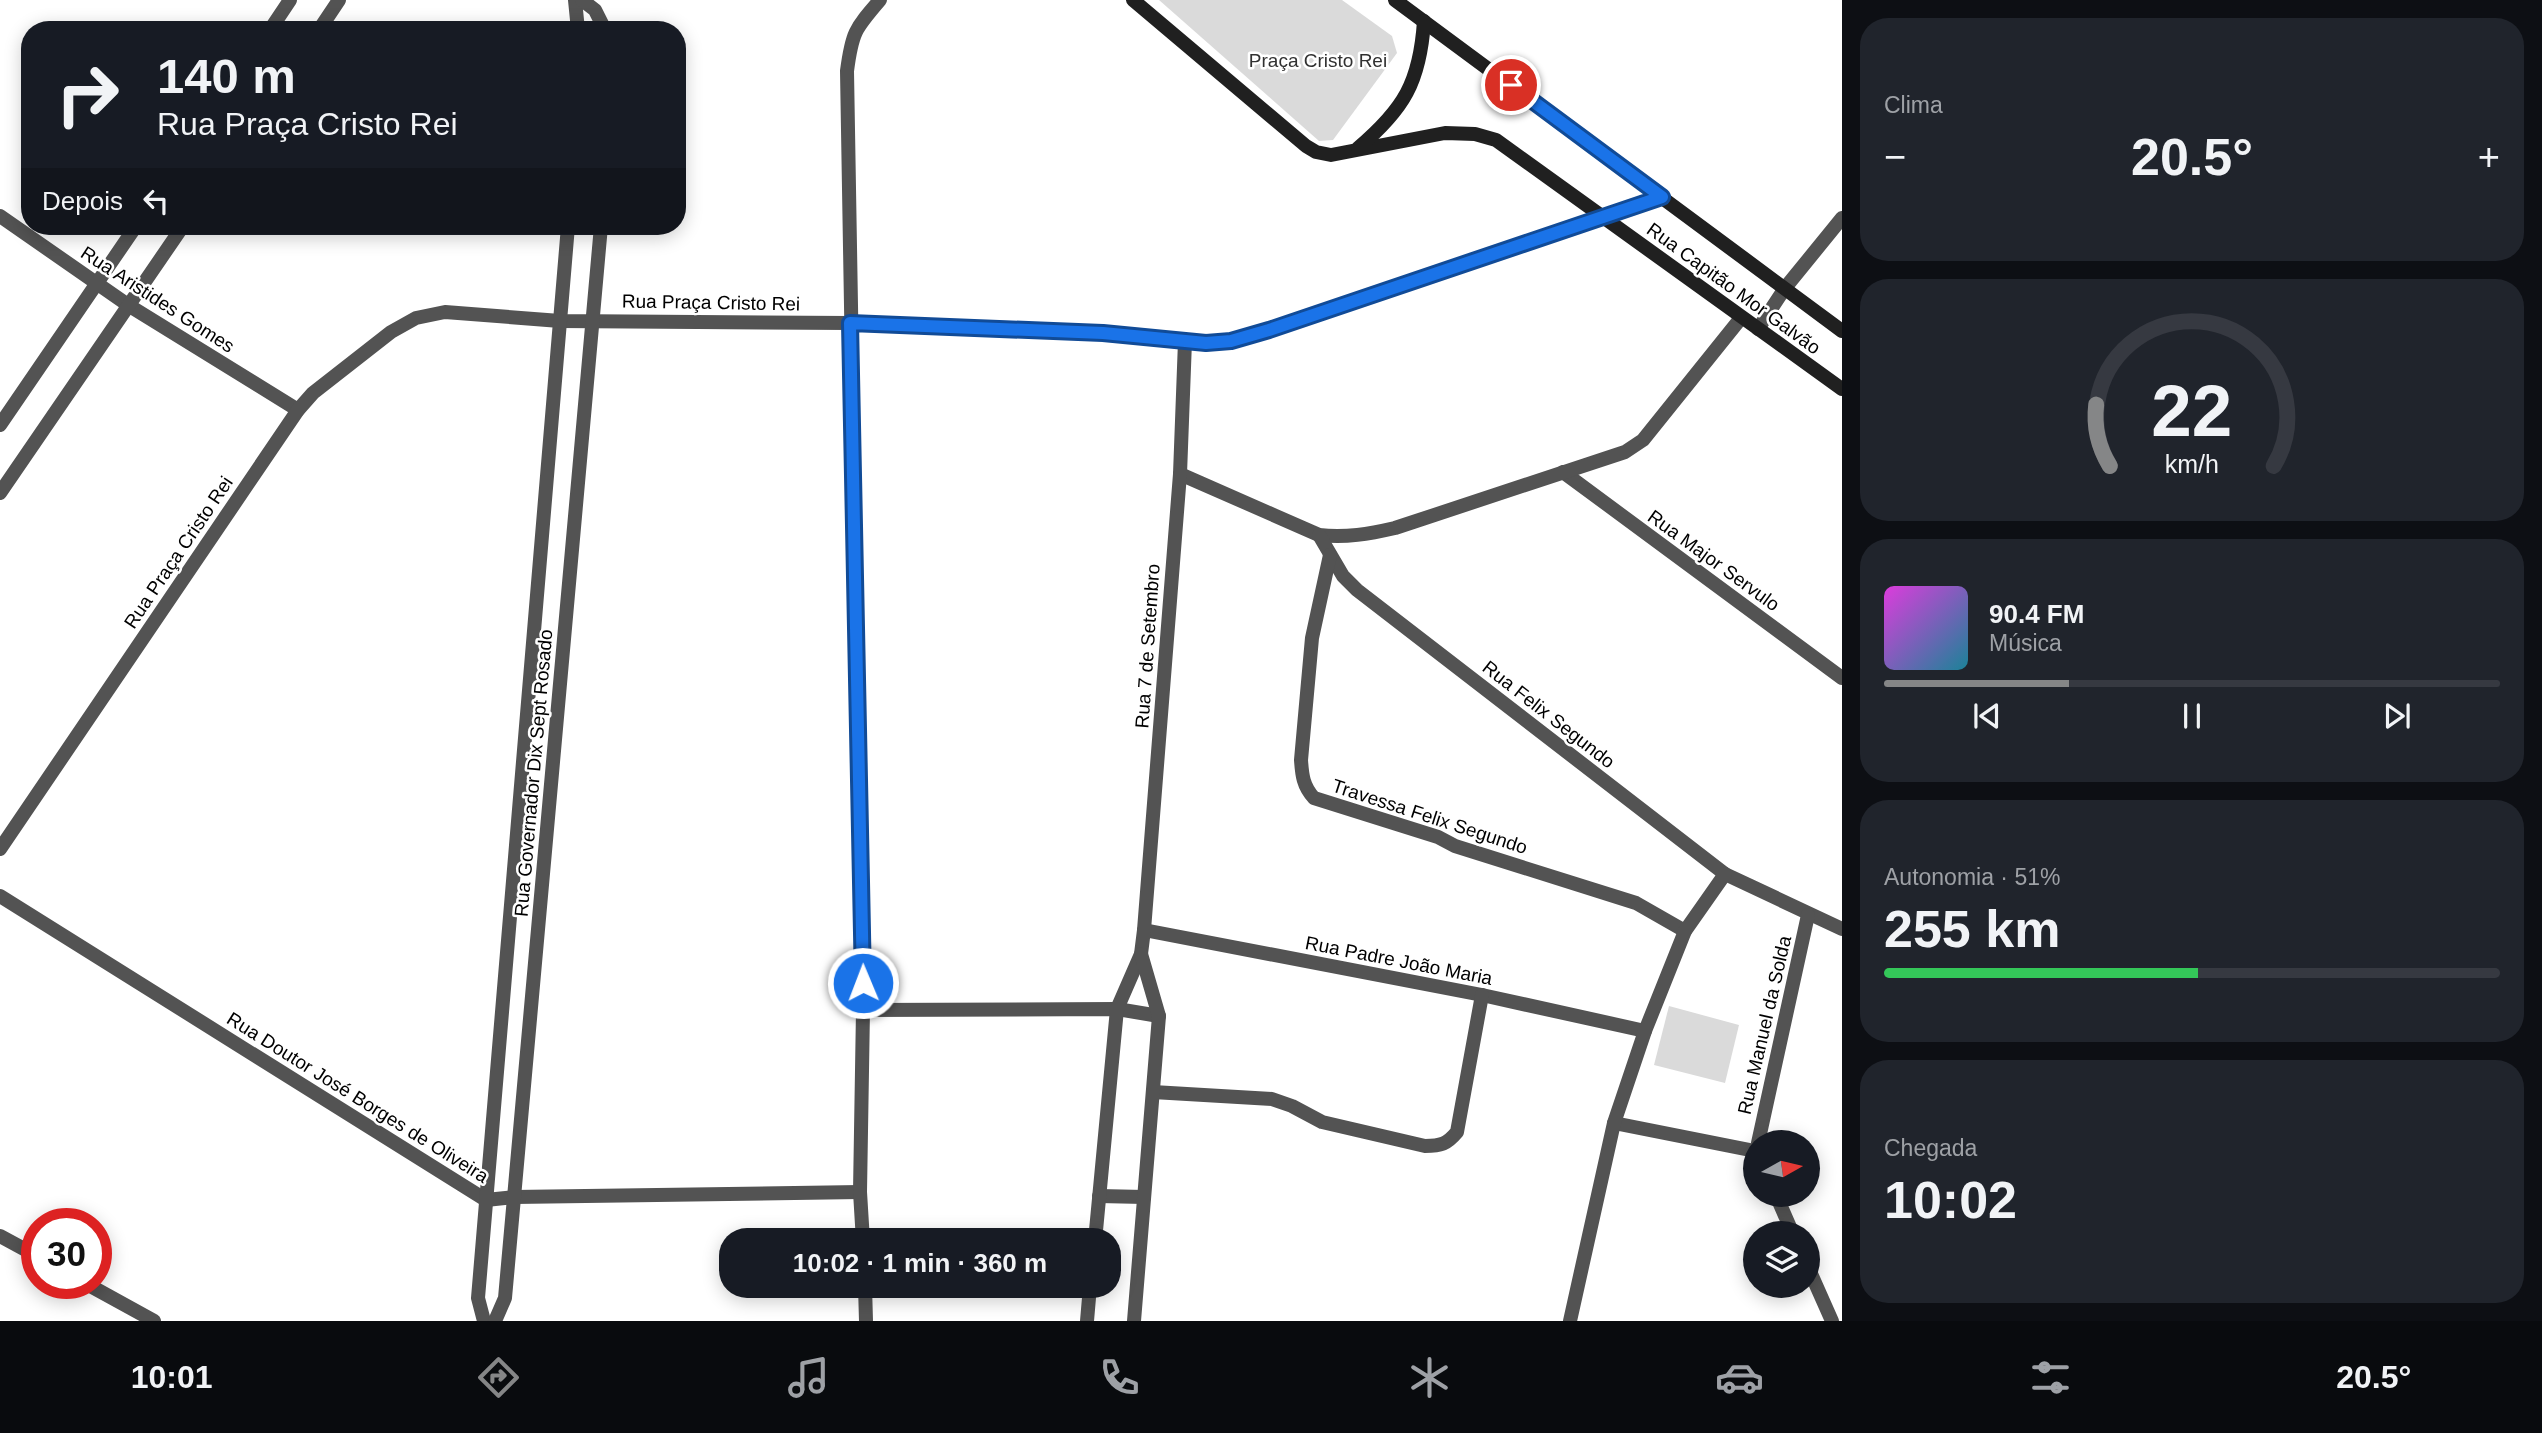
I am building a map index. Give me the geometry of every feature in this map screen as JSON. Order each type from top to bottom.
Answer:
[{"type":"street","points":[[276,21],[290,0]]},
{"type":"street","points":[[325,21],[339,0]]},
{"type":"street","points":[[575,0],[577,21]]},
{"type":"street","points":[[582,0],[595,10],[600,21]]},
{"type":"street","points":[[862,1228],[860,1192],[863,1010],[847,71],[850,44],[856,27],[880,0]]},
{"type":"street","name":"Rua Capitão Mor Galvão","points":[[1133,0],[1316,152],[1331,155],[1445,133],[1475,134],[1496,140],[1842,389]]},
{"type":"street","name":"Rua Capitão Mor Galvão","points":[[1395,0],[1842,331]]},
{"type":"street","points":[[1357,149],[1384,126],[1404,101],[1419,68],[1424,21]]},
{"type":"street","name":"Rua Praça Cristo Rei","points":[[0,849],[298,410],[313,393],[391,332],[416,318],[445,312],[560,321],[850,323],[1103,333],[1206,343],[1231,341],[1662,197]]},
{"type":"street","name":"Rua Aristides Gomes","points":[[0,216],[21,231]]},
{"type":"street","points":[[1758,329],[1785,288],[1842,218]]},
{"type":"street","name":"Rua Aristides Gomes","points":[[27,235],[128,305],[298,410]]},
{"type":"street","points":[[0,425],[130,235]]},
{"type":"street","points":[[0,493],[177,235]]},
{"type":"street","name":"Rua Governador Dix Sept Rosado","points":[[484,1321],[478,1298],[567,235]]},
{"type":"street","name":"Rua Governador Dix Sept Rosado","points":[[495,1321],[505,1298],[600,235]]},
{"type":"street","points":[[1180,474],[1319,535],[1366,535],[1395,528],[1625,452],[1643,440],[1741,318]]},
{"type":"street","name":"Rua 7 de Setembro","points":[[1096,1228],[1118,1009],[1141,954],[1144,930],[1180,474],[1185,341]]},
{"type":"street","name":"Rua Major Servulo","points":[[1563,472],[1842,678]]},
{"type":"street","name":"Rua Felix Segundo","points":[[1319,535],[1343,576],[1357,590],[1725,874],[1842,929]]},
{"type":"street","name":"Travessa Felix Segundo","points":[[1330,555],[1312,638],[1301,760],[1302,778],[1314,797],[1438,837],[1455,846],[1636,903],[1685,932]]},
{"type":"street","points":[[1570,1321],[1614,1123],[1645,1031],[1685,932],[1725,874]]},
{"type":"street","name":"Rua Doutor José Borges de Oliveira","points":[[0,896],[486,1200],[514,1197],[860,1192]]},
{"type":"street","name":"Rua Manuel da Solda","points":[[1761,1130],[1808,915]]},
{"type":"street","name":"Rua Padre João Maria","points":[[1144,930],[1482,995],[1645,1031]]},
{"type":"street","name":"Rua 7 de Setembro","points":[[1134,1321],[1159,1016],[1141,954]]},
{"type":"street","points":[[1153,1093],[1272,1099],[1322,1122],[1426,1146],[1441,1146],[1449,1142],[1457,1132],[1482,995]]},
{"type":"street","points":[[863,1010],[1118,1009],[1159,1016]]},
{"type":"street","points":[[1614,1123],[1743,1149]]},
{"type":"street","points":[[1099,1196],[1144,1197]]},
{"type":"street","points":[[0,1236],[21,1247]]},
{"type":"street","points":[[1820,1294],[1832,1321]]},
{"type":"street","points":[[112,1298],[154,1321]]},
{"type":"street","points":[[865,1298],[866,1321]]},
{"type":"street","points":[[1087,1321],[1089,1298]]},
{"type":"green space","name":"Praça Cristo Rei","points":[[1159,0],[1342,0],[1392,36],[1397,53],[1333,140],[1319,141]]},
{"type":"green space","points":[[1669,1006],[1739,1025],[1725,1083],[1654,1065]]},
{"type":"route","points":[[863,983],[850,323],[1103,333],[1206,343],[1231,341],[1662,197],[1511,85]]}]
